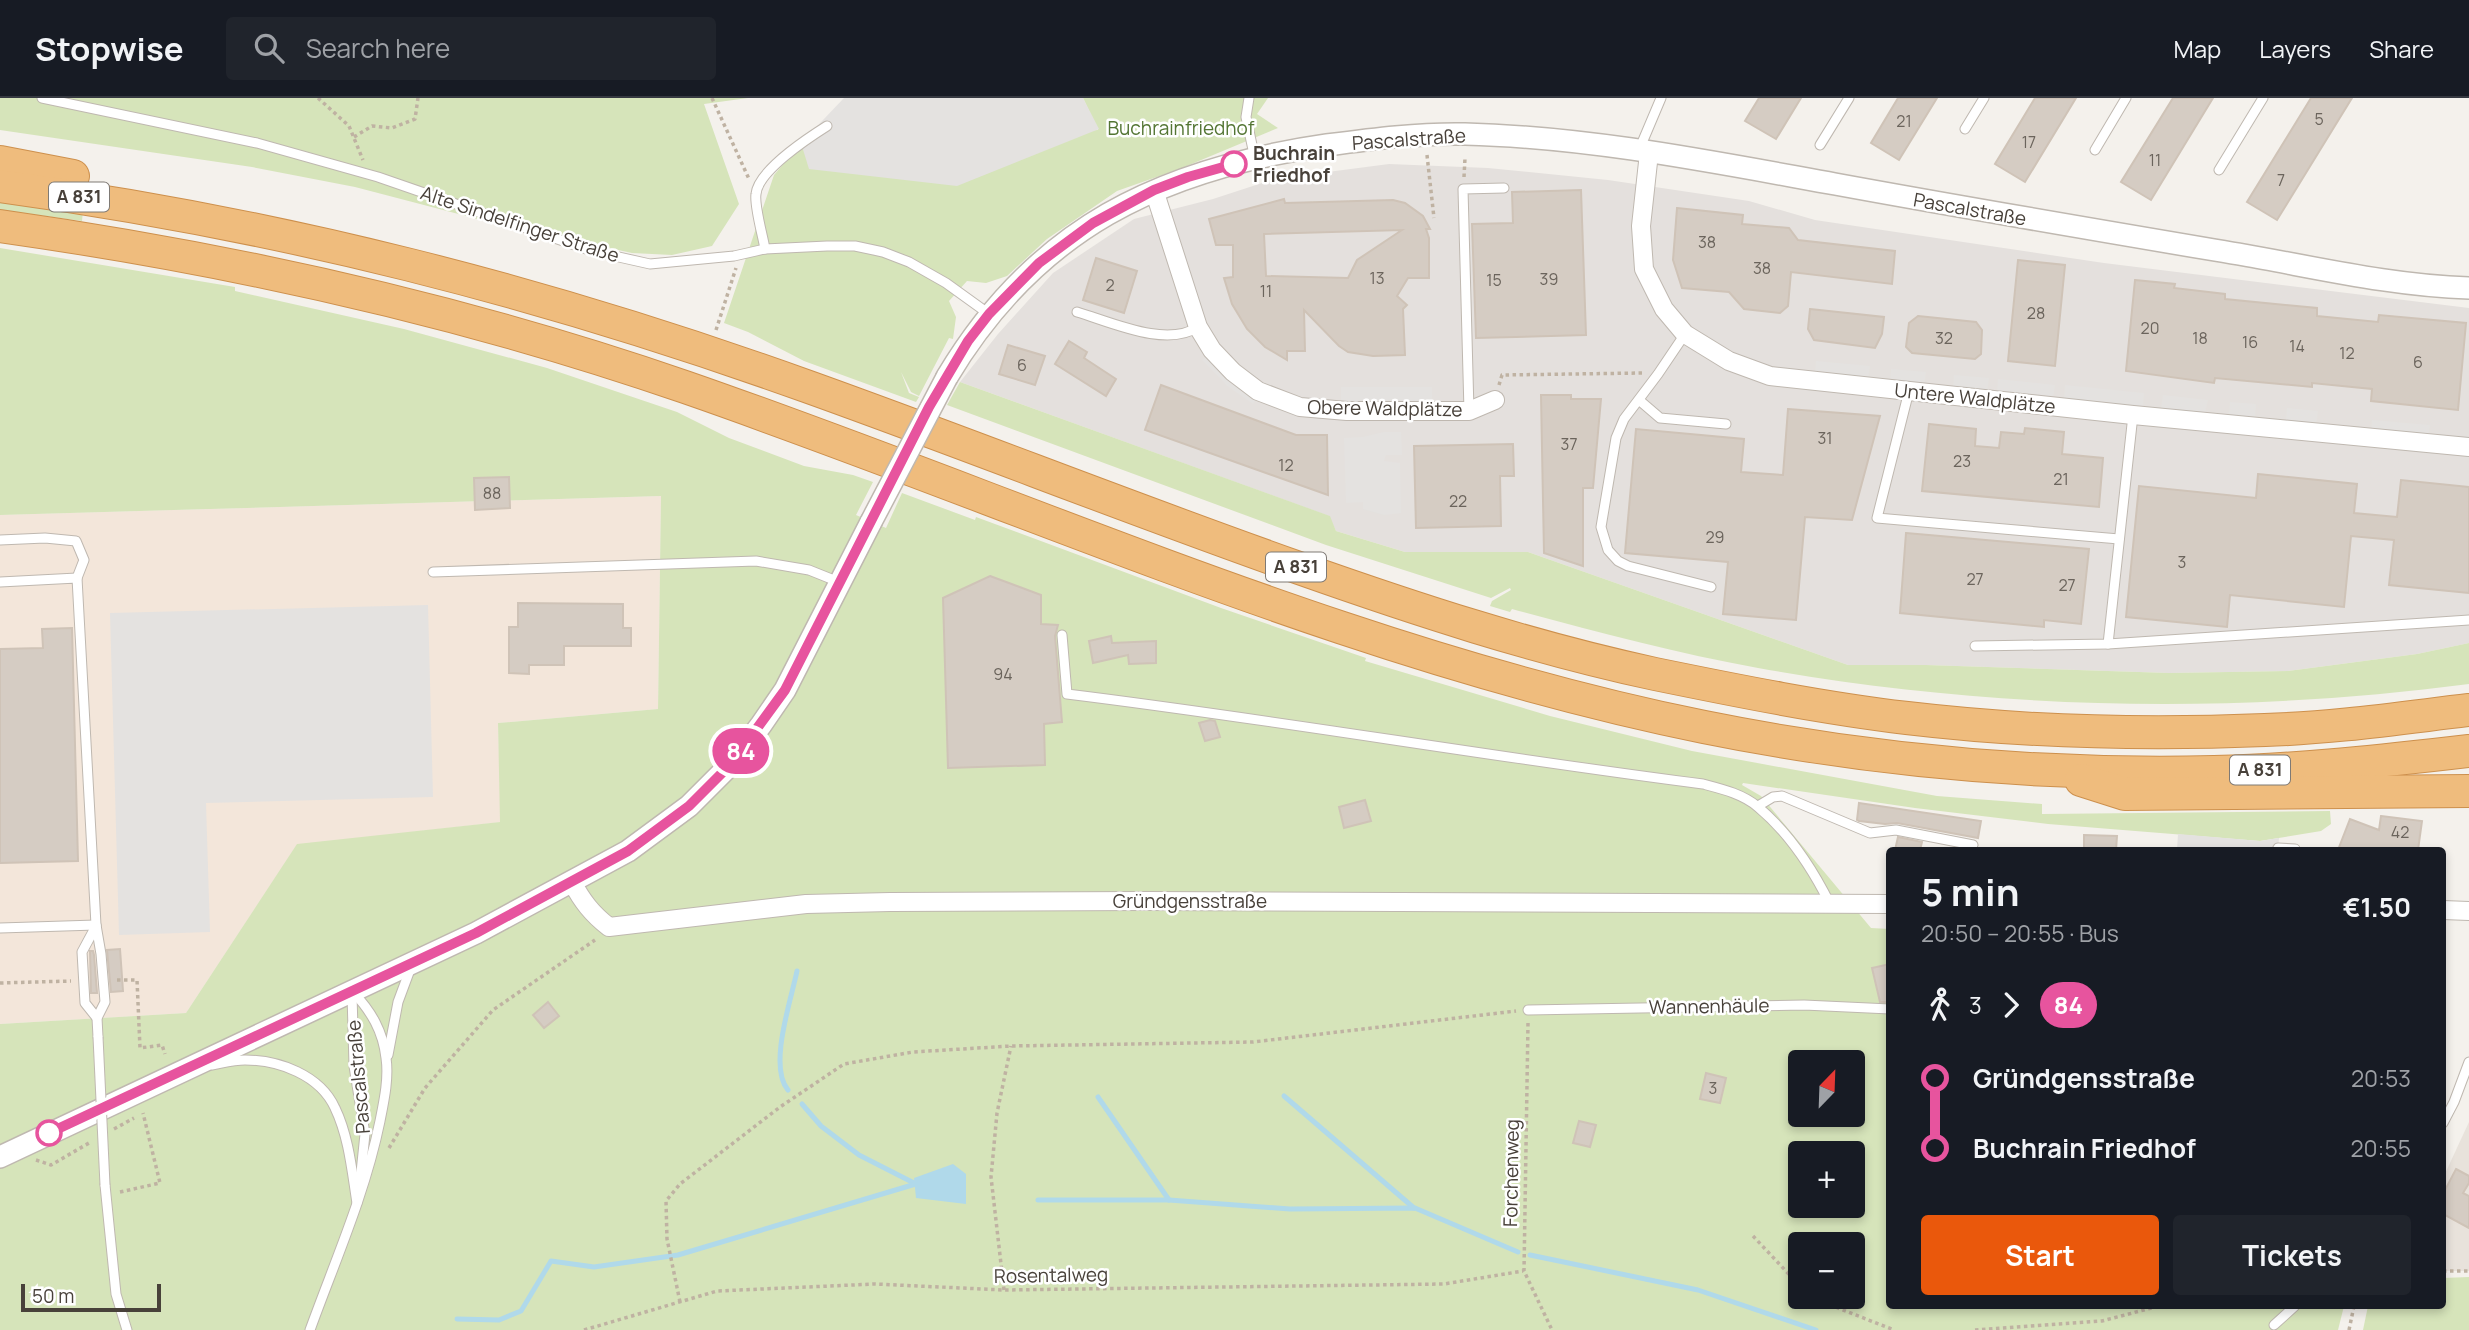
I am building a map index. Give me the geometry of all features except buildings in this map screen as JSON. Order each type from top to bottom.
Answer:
[{"type":"highway","points":[[0,162],[115,185],[158,209]]},
{"type":"highway","name":"A 831","points":[[0,186],[158,209],[296,237],[416,265],[569,307],[708,352],[1377,595],[1513,637],[1650,673],[1906,718],[2048,729],[2164,732],[2270,730],[2369,723],[2469,710]]},
{"type":"highway","name":"A 831","points":[[0,226],[176,254],[292,277],[402,303],[572,351],[766,416],[1114,547],[1307,615],[1490,673],[1701,726],[1804,746],[1954,764],[2049,770],[2214,772],[2367,763],[2469,751]]},
{"type":"highway","points":[[2049,770],[2125,794],[2469,791]]},
{"type":"street","name":"Pascalstraße","points":[[0,1157],[476,933],[628,851],[689,806],[731,764],[785,690],[947,377],[968,341],[989,314],[1022,278],[1056,249],[1093,223],[1154,190],[1188,177],[1255,159],[1365,140],[1465,134],[1552,140],[1710,162],[2357,275],[2469,288]]},
{"type":"street","name":"Untere Waldplätze","points":[[1644,152],[1641,226],[1644,269],[1664,309],[1685,334],[1729,361],[1770,376],[2133,415],[2469,447]]},
{"type":"street","name":"Obere Waldplätze","points":[[1154,190],[1198,327],[1212,350],[1233,372],[1258,391],[1300,407],[1378,418],[1469,411],[1495,400]]},
{"type":"street","points":[[572,882],[581,900],[609,927]]},
{"type":"street","name":"Gründgensstraße","points":[[609,927],[806,904],[890,902],[1886,904]]},
{"type":"street","points":[[2446,910],[2469,911]]},
{"type":"lane","name":"Alte Sindelfinger Straße","points":[[42,98],[257,143],[369,174],[592,251],[650,264],[734,256],[765,249],[855,246],[883,252],[909,262],[946,283],[989,314]]},
{"type":"lane","points":[[1249,98],[1246,117],[1255,159]]},
{"type":"lane","points":[[1644,152],[1661,98]]},
{"type":"lane","points":[[1820,145],[1849,98]]},
{"type":"lane","points":[[1965,130],[1984,98]]},
{"type":"lane","points":[[2095,150],[2126,98]]},
{"type":"lane","points":[[2219,170],[2263,98]]},
{"type":"lane","points":[[765,249],[755,193],[767,173],[800,143],[827,126]]},
{"type":"lane","points":[[1469,411],[1463,190],[1504,188]]},
{"type":"lane","points":[[1077,312],[1159,335],[1186,334],[1198,327]]},
{"type":"lane","points":[[1685,334],[1624,419],[1616,438],[1602,517],[1603,539],[1608,551],[1618,561],[1629,566],[1711,587]]},
{"type":"lane","points":[[1909,391],[1877,518],[2119,539]]},
{"type":"lane","points":[[1639,400],[1660,418],[1726,424]]},
{"type":"lane","points":[[2108,644],[2133,415]]},
{"type":"lane","points":[[0,540],[45,538],[76,541],[83,560],[77,578],[96,926],[102,954],[105,1002],[97,1018],[105,1190],[116,1294],[127,1330]]},
{"type":"lane","points":[[433,572],[756,561],[809,569],[841,583]]},
{"type":"lane","points":[[0,582],[77,578]]},
{"type":"lane","points":[[1975,646],[2108,644],[2469,620]]},
{"type":"lane","points":[[1062,635],[1067,694],[1174,707],[1534,762],[1703,783],[1742,797],[1758,806],[1799,852],[1830,904]]},
{"type":"lane","points":[[1758,806],[1773,797],[1782,796],[1870,833],[1896,830],[1973,845]]},
{"type":"lane","points":[[0,928],[96,926]]},
{"type":"lane","points":[[96,926],[82,952],[85,1003],[97,1018]]},
{"type":"lane","name":"Pascalstraße","points":[[310,1330],[358,1205],[375,1145],[398,1002],[414,962]]},
{"type":"lane","name":"Pascalstraße","points":[[352,991],[369,1009],[381,1034],[387,1060]]},
{"type":"lane","name":"Pascalstraße","points":[[352,991],[351,1022],[365,1134],[358,1205]]},
{"type":"lane","name":"Wannenhäule","points":[[1528,1010],[1804,1005],[1886,1009]]},
{"type":"lane","name":"Pascalstraße","points":[[185,1069],[244,1060],[275,1064],[298,1072],[321,1087],[339,1119],[358,1205]]},
{"type":"lane","points":[[2446,1116],[2469,1062]]},
{"type":"lane","points":[[2274,1325],[2292,1309]]},
{"type":"path","points":[[318,98],[349,126],[369,174]]},
{"type":"path","points":[[354,137],[372,126],[392,128],[415,119],[418,98]]},
{"type":"path","points":[[712,98],[755,193]]},
{"type":"path","points":[[1427,135],[1427,161],[1434,218]]},
{"type":"path","points":[[708,352],[737,268],[734,256]]},
{"type":"path","points":[[1502,375],[1658,374]]},
{"type":"path","points":[[384,1158],[425,1088],[493,1010],[598,938],[609,927]]},
{"type":"path","points":[[103,981],[137,980],[140,1048],[162,1045],[165,1054]]},
{"type":"path","points":[[0,983],[83,981]]},
{"type":"path","points":[[680,1302],[667,1239],[666,1201],[680,1184],[780,1107],[845,1064],[913,1052],[1011,1046],[1253,1042],[1528,1010]]},
{"type":"path","name":"Forchenweg","points":[[1528,1010],[1524,1271],[1552,1330]]},
{"type":"path","points":[[1004,1290],[991,1177],[997,1112],[1011,1046]]},
{"type":"path","points":[[105,1190],[160,1183],[143,1113]]},
{"type":"path","points":[[1753,1237],[1788,1273]]},
{"type":"path","name":"Rosentalweg","points":[[584,1330],[717,1291],[875,1284],[1004,1290],[1444,1284],[1524,1271]]},
{"type":"path","points":[[2446,1271],[2469,1271]]},
{"type":"path","points":[[1841,1309],[1894,1330]]},
{"type":"path","points":[[1975,1330],[2102,1321],[2148,1309]]},
{"type":"path","points":[[2349,1330],[2353,1309]]},
{"type":"shaded area","points":[[844,98],[1083,98],[1099,129],[957,186],[809,169],[801,143]]},
{"type":"shaded area","points":[[1389,164],[1488,168],[1608,180],[1749,201],[1815,220],[2104,263],[2469,308],[2469,643],[2417,654],[2288,671],[2169,673],[1848,665],[1528,552],[1405,552],[1336,531],[1329,516],[960,382],[998,334],[1053,273],[1134,219],[1213,199],[1274,179]]},
{"type":"shaded area","points":[[1208,355],[1257,399],[1253,404],[1227,386],[1202,360]]},
{"type":"shaded area","points":[[1816,361],[1870,366],[1868,381],[1815,374]]},
{"type":"shaded area","points":[[1891,369],[1926,372],[1924,386],[1890,383]]},
{"type":"shaded area","points":[[1954,375],[1989,378],[1987,392],[1953,389]]},
{"type":"shaded area","points":[[1998,379],[2055,385],[2053,398],[1997,393]]},
{"type":"shaded area","points":[[2065,385],[2144,393],[2143,406],[2064,399]]},
{"type":"shaded area","points":[[1341,387],[1432,387],[1432,403],[1341,404]]},
{"type":"shaded area","points":[[2163,395],[2208,400],[2205,413],[2161,409]]},
{"type":"shaded area","points":[[2230,402],[2256,404],[2255,418],[2229,416]]},
{"type":"shaded area","points":[[2287,408],[2318,411],[2316,425],[2286,421]]},
{"type":"shaded area","points":[[2372,420],[2430,425],[2428,440],[2371,434]]},
{"type":"shaded area","points":[[1401,432],[1402,455],[1386,455],[1384,461],[1400,463],[1401,513],[1384,515],[1363,509],[1363,502],[1346,503],[1344,438]]},
{"type":"shaded area","points":[[661,496],[658,709],[498,723],[501,822],[297,845],[186,1013],[0,1024],[0,515]]},
{"type":"shaded area","points":[[428,605],[433,797],[206,803],[210,932],[119,935],[110,613]]},
{"type":"shaded area","points":[[2178,834],[2260,841],[2279,838],[2278,847],[2177,847]]},
{"type":"shaded area","points":[[2469,1122],[2469,1271],[2446,1271],[2446,1172]]},
{"type":"green space","points":[[0,98],[748,98],[704,104],[739,204],[712,246],[672,255],[632,253],[489,222],[355,187],[252,167],[0,130]]},
{"type":"green space","name":"Buchrainfriedhof","points":[[1083,98],[1268,98],[1257,114],[1278,128],[1182,168],[1117,191],[1047,239],[1007,276],[986,283],[967,281],[949,301],[956,317],[953,339],[949,338],[919,396],[911,392],[901,372],[909,393],[919,397],[916,402],[804,361],[748,332],[724,323],[774,175],[801,143],[1098,130]]},
{"type":"green space","points":[[0,199],[83,211],[82,221],[0,210]]},
{"type":"green space","points":[[0,248],[235,287],[235,291],[404,329],[547,368],[677,412],[729,438],[804,466],[853,475],[873,482],[856,515],[886,528],[902,493],[975,520],[976,517],[1221,608],[1366,658],[1365,661],[1550,716],[1692,751],[1937,796],[2042,804],[2042,814],[2330,811],[2331,824],[2321,831],[2260,841],[2048,824],[1743,783],[1742,785],[1761,796],[1871,928],[1886,929],[1886,1309],[2343,1309],[2338,1330],[0,1330],[0,1024],[186,1013],[297,844],[500,822],[498,723],[658,709],[661,496],[0,515]]},
{"type":"green space","points":[[960,382],[1330,516],[1336,531],[1405,552],[1528,552],[1848,665],[2169,673],[2288,671],[2417,654],[2469,643],[2469,684],[2291,700],[2202,704],[2113,703],[1935,693],[1846,682],[1727,662],[1512,609],[1510,612],[1490,606],[1492,601],[1511,590],[1510,588],[1491,598],[1326,545],[947,405]]},
{"type":"green space","points":[[2469,1277],[2469,1330],[2363,1330],[2367,1309],[2446,1309],[2446,1278]]},
{"type":"water","points":[[953,1164],[966,1174],[966,1204],[916,1198],[914,1178]]},
{"type":"waterway","points":[[788,1090],[782,1079],[780,1050],[797,971]]},
{"type":"waterway","points":[[1284,1096],[1414,1208]]},
{"type":"waterway","points":[[1098,1097],[1169,1200]]},
{"type":"waterway","points":[[802,1104],[821,1126],[859,1155],[914,1183]]},
{"type":"waterway","points":[[457,1319],[499,1320],[521,1311],[551,1261],[594,1267],[678,1255],[919,1183]]},
{"type":"waterway","points":[[1038,1200],[1169,1200],[1290,1209],[1415,1208],[1518,1252]]},
{"type":"waterway","points":[[1530,1255],[1698,1290],[1816,1330]]},
{"type":"bus line","name":"84","points":[[49,1133],[476,933],[628,851],[689,806],[731,764],[785,690],[929,407],[968,341],[989,314],[1039,263],[1093,223],[1154,190],[1234,164]]},
{"type":"place","name":"Buchrain Friedhof","points":[[1234,164]]}]
